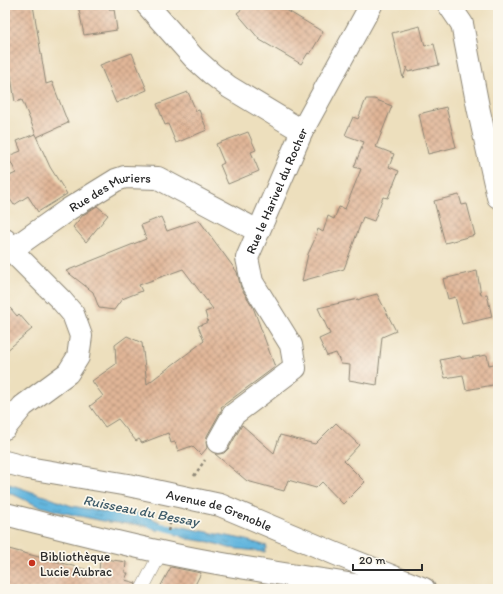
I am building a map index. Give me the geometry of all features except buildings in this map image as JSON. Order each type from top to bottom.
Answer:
[{"type":"street","points":[[147,5],[194,58],[229,88],[302,131]]},
{"type":"street","name":"Rue le Harivel du Rocher","points":[[218,442],[233,415],[296,368],[291,345],[252,282],[247,258],[302,131],[371,5]]},
{"type":"street","points":[[449,5],[462,24],[478,107],[498,197]]},
{"type":"street","name":"Rue des Muriers","points":[[5,428],[23,406],[68,373],[78,357],[81,336],[73,314],[8,245],[116,180],[125,177],[158,178],[258,231]]},
{"type":"street","name":"Avenue de Grenoble","points":[[5,462],[28,468],[128,485],[220,505],[424,589]]},
{"type":"street","points":[[5,514],[161,552],[266,572],[379,589]]},
{"type":"lane","points":[[142,589],[161,552]]},
{"type":"path","points":[[190,481],[218,442]]},
{"type":"water","points":[[9,484],[72,506],[116,514],[140,513],[160,522],[158,531],[151,527],[142,525],[108,522],[56,511],[36,505],[8,492]]},
{"type":"water","points":[[178,526],[242,539],[267,546],[265,552],[229,548],[210,542],[188,539],[175,534]]},
{"type":"waterway","name":"Ruisseau du Bessay","points":[[151,524],[184,532]]},
{"type":"place","name":"Bibliothèque Lucie Aubrac","points":[[32,563]]}]
